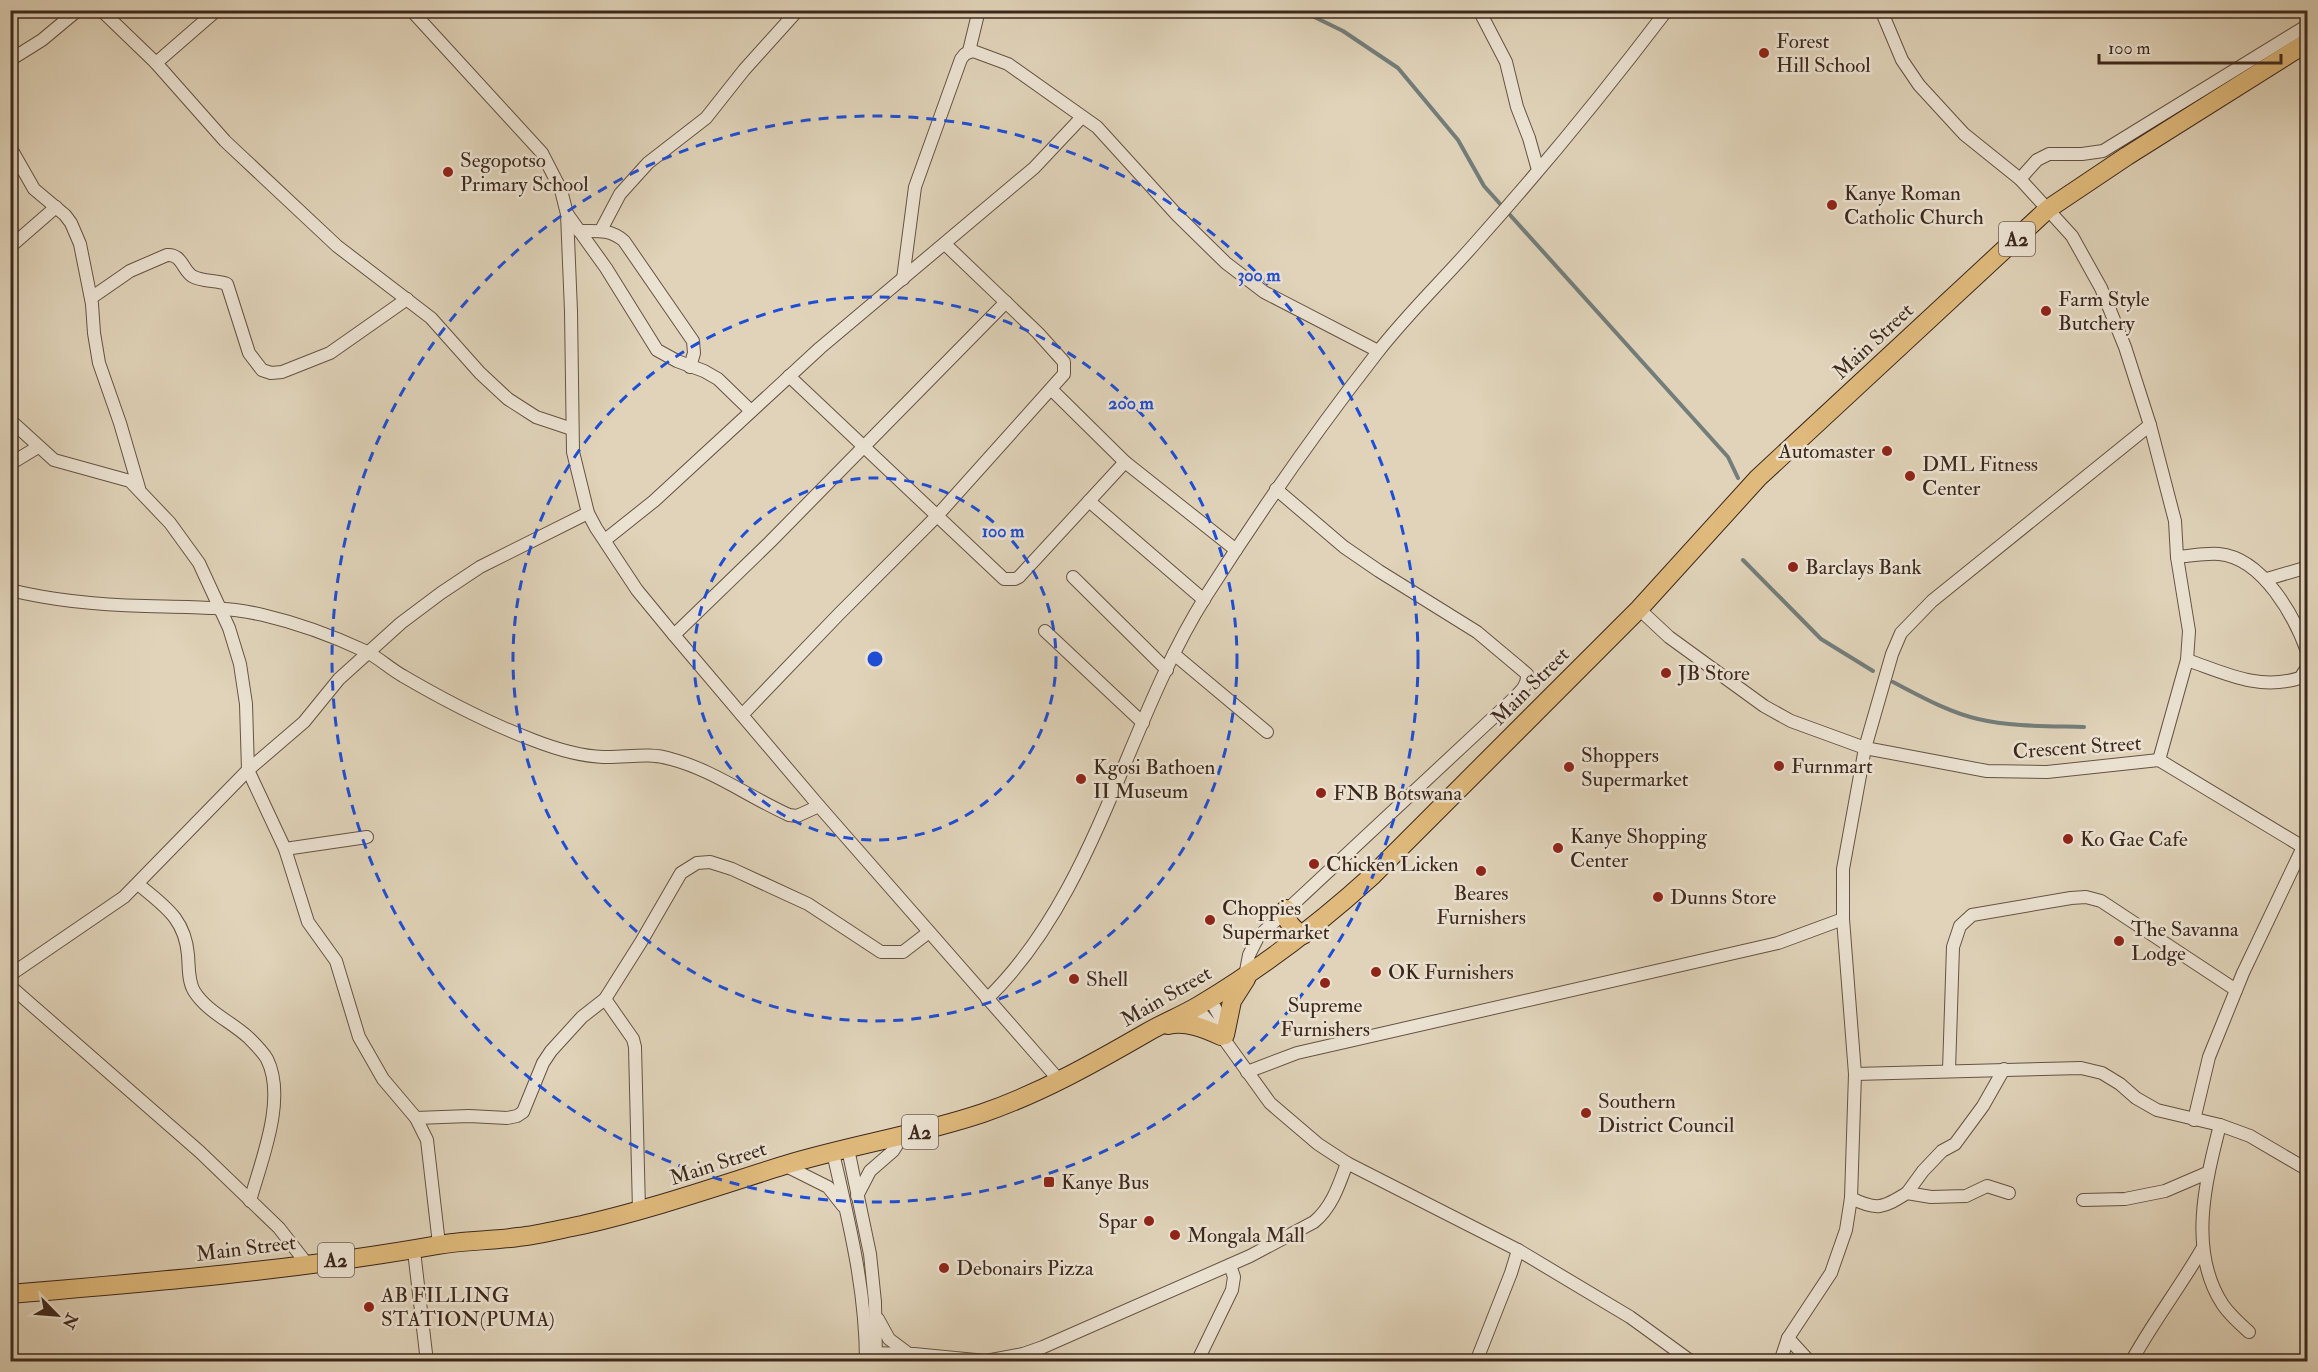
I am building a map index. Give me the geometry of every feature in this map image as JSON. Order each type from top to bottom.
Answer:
[{"type":"highway","name":"Main Street","points":[[10,1294],[209,1276],[414,1251],[439,1244],[522,1237],[659,1206],[784,1165],[902,1137],[983,1113],[1092,1065],[1152,1029],[1164,1026],[1203,1003],[1303,935],[1373,875],[1639,609],[1731,505],[1758,478],[2048,210],[2127,156],[2307,42]]},
{"type":"highway","points":[[1286,909],[1291,926],[1303,935]]},
{"type":"highway","points":[[1164,1026],[1183,1023],[1224,1038],[1228,1013],[1234,996],[1250,972]]},
{"type":"street","points":[[10,60],[42,40],[78,10]]},
{"type":"street","points":[[102,10],[156,63],[225,141],[337,246],[430,318],[480,373],[508,399],[536,417],[572,429]]},
{"type":"street","points":[[156,63],[217,10]]},
{"type":"street","points":[[411,10],[542,153],[561,190],[567,214],[573,452],[588,513],[637,590],[674,635],[819,806],[1059,1080]]},
{"type":"street","points":[[601,230],[620,194],[641,171],[706,118],[744,70],[798,10]]},
{"type":"street","points":[[903,279],[915,187],[962,58],[969,51],[979,10]]},
{"type":"street","points":[[1479,10],[1506,62],[1517,107],[1538,170]]},
{"type":"street","points":[[987,999],[1021,964],[1054,914],[1079,866],[1167,670],[1203,600],[1276,489],[1378,351],[1515,199],[1608,88],[1667,10]]},
{"type":"street","name":"Crescent Street","points":[[1639,609],[1670,638],[1764,706],[1791,721],[1865,748],[1987,771],[2047,772],[2159,760],[2187,660],[2189,631],[2177,557],[2175,521],[2150,425],[2125,346],[2101,288],[2072,236],[2020,179],[1964,134],[1919,85],[1902,60],[1881,10]]},
{"type":"street","points":[[2020,179],[2037,160],[2049,154],[2082,154],[2103,151],[2307,25]]},
{"type":"street","points":[[969,51],[983,53],[1008,64],[1104,134],[1169,208],[1226,263],[1264,292],[1378,351]]},
{"type":"street","points":[[605,540],[654,501],[789,376],[1034,168],[1082,117]]},
{"type":"street","points":[[10,147],[34,189],[57,207],[71,223],[80,244],[91,298],[99,363],[139,488]]},
{"type":"street","points":[[10,247],[57,207]]},
{"type":"street","points":[[567,214],[657,350],[718,379],[751,411]]},
{"type":"street","points":[[579,231],[601,230],[614,233],[624,241],[693,340],[690,367]]},
{"type":"street","points":[[742,715],[936,517],[1064,374],[1064,362],[1038,333],[945,244]]},
{"type":"street","points":[[91,298],[130,271],[173,254],[195,278],[227,284],[249,353],[262,370],[271,374],[282,372],[330,353],[407,299]]},
{"type":"street","points":[[674,635],[864,447],[1006,302]]},
{"type":"street","points":[[789,376],[1004,579],[1016,579],[1125,462]]},
{"type":"street","points":[[1052,390],[1125,462],[1236,550]]},
{"type":"street","points":[[10,420],[54,460],[130,481],[170,523],[199,563],[229,628],[240,664],[246,704],[248,770],[285,849],[308,922],[336,961],[359,1036],[383,1079],[416,1119],[427,1140],[439,1244]]},
{"type":"street","points":[[1780,1362],[1788,1338],[1831,1273],[1846,1230],[1851,1198],[1855,1074],[1843,919],[1843,869],[1865,748],[1892,654],[1901,633],[1932,601],[2150,425]]},
{"type":"street","points":[[10,464],[38,447]]},
{"type":"street","points":[[1250,972],[1250,955],[1258,937],[1524,689],[1527,681],[1527,674],[1477,632],[1379,572],[1344,547],[1276,489]]},
{"type":"street","points":[[1089,501],[1203,600]]},
{"type":"street","points":[[10,975],[97,916],[138,884],[248,770],[303,722],[339,679],[367,652],[441,593],[480,567],[588,513]]},
{"type":"street","points":[[2177,557],[2220,554],[2241,561],[2266,579],[2303,642],[2307,654]]},
{"type":"street","points":[[2266,579],[2307,567]]},
{"type":"street","points":[[1073,577],[1167,670]]},
{"type":"street","points":[[10,590],[41,598],[96,604],[218,607],[283,620],[367,652],[430,692],[496,725],[533,740],[578,755],[604,757],[653,755],[672,759],[715,776],[789,815],[797,816],[819,806]]},
{"type":"street","points":[[1045,631],[1143,723]]},
{"type":"street","points":[[1175,655],[1267,732]]},
{"type":"street","points":[[2187,660],[2252,683],[2292,681],[2300,678],[2307,666]]},
{"type":"street","points":[[2159,760],[2305,849],[2236,990],[2209,1057],[2194,1120]]},
{"type":"street","points":[[285,849],[367,837]]},
{"type":"street","points":[[416,1119],[517,1116],[527,1105],[543,1063],[551,1051],[582,1017],[605,999],[681,873],[697,863],[710,862],[732,869],[808,904],[881,952],[903,951],[929,932]]},
{"type":"street","points":[[138,884],[173,914],[182,926],[192,989],[210,1007],[248,1037],[266,1057],[270,1067],[274,1097],[268,1138],[250,1201]]},
{"type":"street","points":[[1949,1070],[1953,947],[1960,926],[1972,915],[2071,898],[2086,897],[2102,901],[2236,990]]},
{"type":"street","points":[[1247,1072],[1297,1053],[1778,944],[1843,919]]},
{"type":"street","points":[[10,986],[200,1152],[279,1228],[307,1264]]},
{"type":"street","points":[[605,999],[633,1039],[639,1210]]},
{"type":"street","points":[[1203,1003],[1219,1015],[1224,1038],[1270,1103],[1318,1144],[1347,1163],[1518,1250],[1630,1317],[1692,1362]]},
{"type":"street","points":[[1855,1074],[2080,1068],[2102,1073],[2157,1110],[2220,1125],[2250,1136],[2307,1170]]},
{"type":"street","points":[[1851,1198],[1869,1207],[1889,1205],[1907,1193],[1942,1151],[1956,1144],[1983,1106],[2004,1069]]},
{"type":"street","points":[[2220,1125],[2207,1173],[2202,1249],[2210,1282],[2224,1307],[2249,1332]]},
{"type":"street","points":[[857,1196],[870,1171],[892,1151],[902,1137]]},
{"type":"street","points":[[840,1151],[857,1196],[870,1254],[875,1312],[871,1357]]},
{"type":"street","points":[[840,1151],[846,1209],[858,1264],[871,1357]]},
{"type":"street","points":[[871,1357],[909,1354],[937,1360],[986,1361],[1023,1354],[1230,1265],[1283,1239],[1323,1215],[1335,1196],[1347,1163]]},
{"type":"street","points":[[784,1165],[828,1187],[846,1209]]},
{"type":"street","points":[[2084,1200],[2125,1199],[2165,1191],[2207,1173]]},
{"type":"street","points":[[1907,1193],[1931,1197],[1966,1196],[1987,1186],[2009,1193]]},
{"type":"street","points":[[2131,1362],[2202,1249]]},
{"type":"street","points":[[1476,1362],[1511,1274],[1518,1250]]},
{"type":"street","points":[[414,1251],[427,1362]]},
{"type":"street","points":[[1197,1362],[1232,1290],[1234,1276],[1230,1265]]},
{"type":"street","points":[[875,1312],[889,1339],[909,1354]]},
{"type":"street","points":[[1788,1338],[1810,1362]]},
{"type":"waterway","points":[[1300,10],[1343,31],[1398,68],[1458,140],[1484,186],[1728,457],[1738,478]]},
{"type":"waterway","points":[[1743,560],[1821,639],[1873,671]]},
{"type":"waterway","points":[[1893,682],[1945,708],[1978,719],[2017,725],[2084,727]]},
{"type":"place","name":"Forest Hill School","points":[[1764,53]]},
{"type":"place","name":"Segopotso Primary School","points":[[448,172]]},
{"type":"place","name":"Kanye Roman Catholic Church","points":[[1832,205]]},
{"type":"place","name":"Farm Style Butchery","points":[[2046,311]]},
{"type":"place","name":"Automaster","points":[[1887,451]]},
{"type":"place","name":"DML Fitness Center","points":[[1910,476]]},
{"type":"place","name":"Barclays Bank","points":[[1793,567]]},
{"type":"place","name":"JB Store","points":[[1666,673]]},
{"type":"place","name":"Furnmart","points":[[1779,766]]},
{"type":"place","name":"Shoppers Supermarket","points":[[1569,767]]},
{"type":"place","name":"Kgosi Bathoen II Museum","points":[[1081,779]]},
{"type":"place","name":"FNB Botswana","points":[[1321,793]]},
{"type":"place","name":"Ko Gae Cafe","points":[[2068,839]]},
{"type":"place","name":"Kanye Shopping Center","points":[[1558,848]]},
{"type":"place","name":"Chicken Licken","points":[[1314,864]]},
{"type":"place","name":"Beares Furnishers","points":[[1481,871]]},
{"type":"place","name":"Dunns Store","points":[[1658,897]]},
{"type":"place","name":"Choppies Supermarket","points":[[1210,920]]},
{"type":"place","name":"The Savanna Lodge","points":[[2119,941]]},
{"type":"place","name":"OK Furnishers","points":[[1376,972]]},
{"type":"place","name":"Shell","points":[[1074,979]]},
{"type":"place","name":"Supreme Furnishers","points":[[1325,983]]},
{"type":"place","name":"Southern District Council","points":[[1586,1113]]},
{"type":"place","name":"Kanye Bus","points":[[1049,1182]]},
{"type":"place","name":"Spar","points":[[1149,1221]]},
{"type":"place","name":"Mongala Mall","points":[[1175,1235]]},
{"type":"place","name":"Debonairs Pizza","points":[[944,1268]]},
{"type":"place","name":"AB FILLING STATION(PUMA)","points":[[369,1307]]}]
